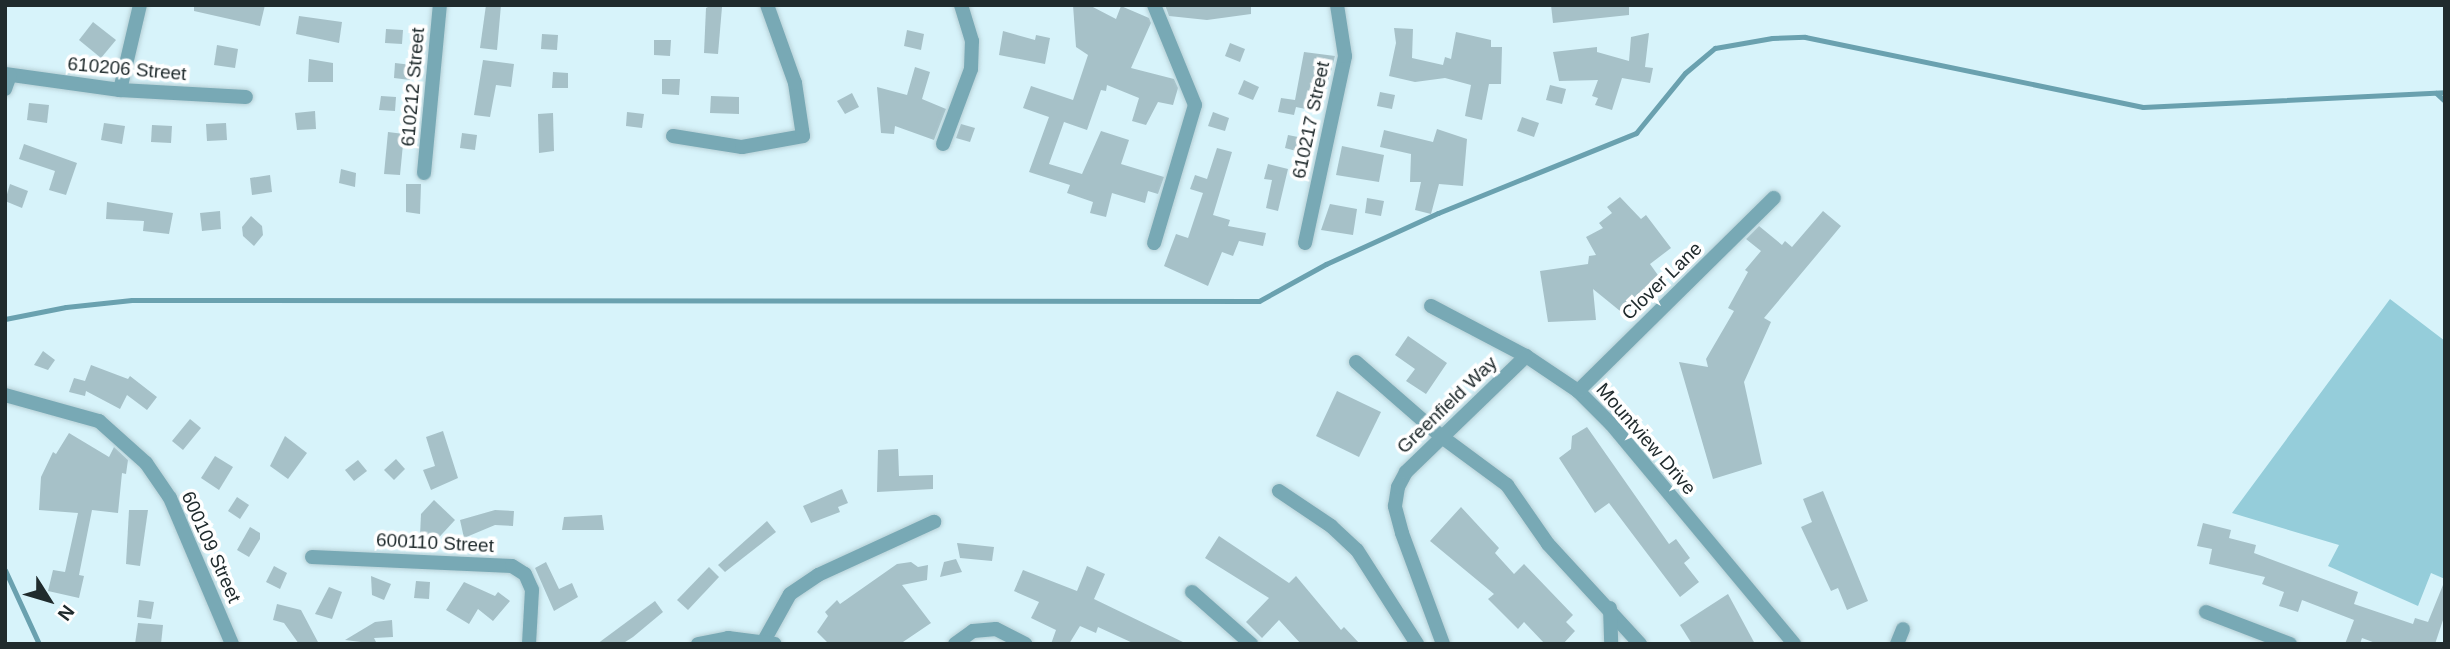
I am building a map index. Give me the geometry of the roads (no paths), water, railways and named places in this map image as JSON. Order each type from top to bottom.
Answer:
[{"type":"street","points":[[120,90],[140,5]]},
{"type":"street","name":"610212 Street","points":[[424,173],[440,5]]},
{"type":"street","points":[[673,136],[742,147],[803,136],[795,83],[767,5]]},
{"type":"street","points":[[943,144],[971,69],[972,41],[961,5]]},
{"type":"street","points":[[1154,5],[1195,105],[1154,243]]},
{"type":"street","name":"610217 Street","points":[[1305,243],[1345,56],[1336,5]]},
{"type":"street","name":"610206 Street","points":[[7,79],[120,90],[246,97]]},
{"type":"street","name":"Clover Lane","points":[[1578,391],[1774,198]]},
{"type":"street","name":"Mountview Drive","points":[[1431,306],[1526,356],[1578,391],[1611,424],[1794,644]]},
{"type":"street","name":"Greenfield Way","points":[[1443,644],[1395,506],[1406,472],[1526,356]]},
{"type":"street","points":[[1356,362],[1442,437],[1507,485],[1548,544],[1610,607],[1640,644]]},
{"type":"street","name":"600109 Street","points":[[5,395],[99,421],[146,463],[170,498],[232,644]]},
{"type":"street","points":[[1279,491],[1331,526],[1357,550],[1417,644]]},
{"type":"street","points":[[698,644],[727,638],[770,642],[790,594],[864,551],[934,522]]},
{"type":"street","name":"600110 Street","points":[[312,557],[512,566],[525,574],[532,590],[529,644]]},
{"type":"street","points":[[1192,592],[1251,644]]},
{"type":"street","points":[[1610,607],[1611,644]]},
{"type":"street","points":[[2206,612],[2290,644]]},
{"type":"street","points":[[955,644],[973,631],[996,629],[1025,644]]},
{"type":"street","points":[[1897,644],[1903,629]]},
{"type":"waterway","points":[[5,319],[66,307],[132,300],[1259,301],[1326,264],[1438,213],[1636,133],[1685,73],[1715,48],[1772,38],[1805,37],[2143,107],[2445,92]]},
{"type":"waterway","points":[[2436,93],[2445,101]]},
{"type":"waterway","points":[[5,570],[39,644]]}]
